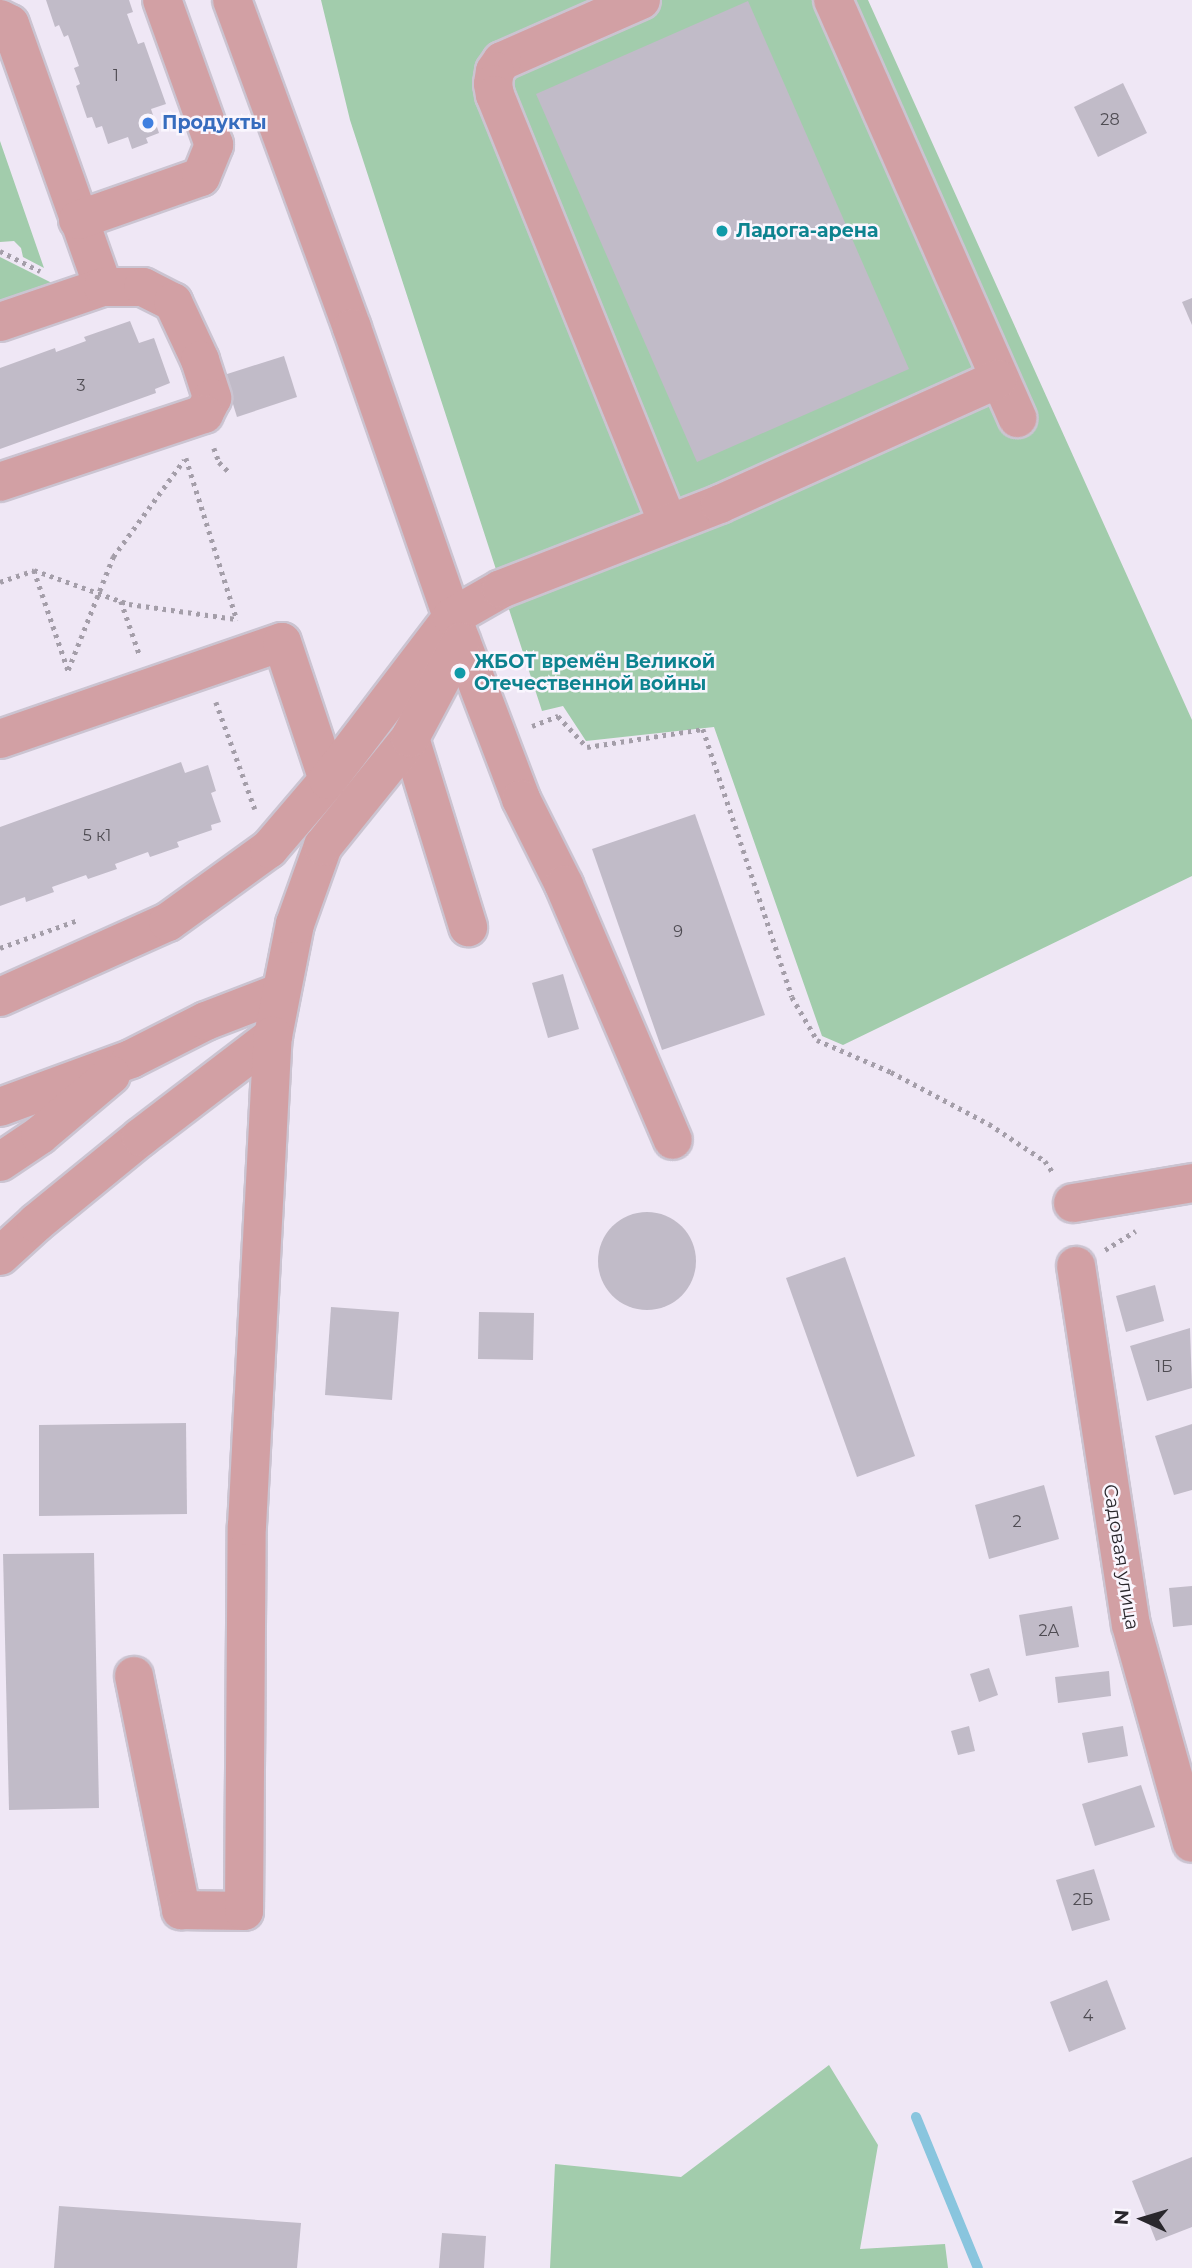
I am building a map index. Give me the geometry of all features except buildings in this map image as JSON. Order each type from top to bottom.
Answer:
[{"type":"street","points":[[79,220],[201,177],[214,145],[162,0]]},
{"type":"street","points":[[232,0],[498,740],[521,799],[564,885],[673,1140]]},
{"type":"street","points":[[640,0],[502,61],[495,71],[493,84],[668,523]]},
{"type":"street","points":[[833,0],[1017,418]]},
{"type":"street","points":[[0,19],[10,24],[103,288]]},
{"type":"street","points":[[0,322],[103,288],[143,287],[173,302],[200,360],[212,398],[204,414],[0,482]]},
{"type":"street","points":[[0,997],[168,922],[269,849],[457,630],[501,589],[720,503],[998,379]]},
{"type":"street","points":[[135,1676],[181,1910],[244,1911],[247,1526],[273,1035],[279,993],[295,924],[323,846],[410,738],[457,630]]},
{"type":"street","points":[[0,739],[204,668],[242,636],[282,642],[328,780]]},
{"type":"street","points":[[410,738],[468,928]]},
{"type":"street","points":[[0,1107],[131,1059],[206,1021],[279,993]]},
{"type":"street","points":[[0,1256],[99,1171],[273,1035]]},
{"type":"street","points":[[0,1162],[40,1135],[131,1059]]},
{"type":"street","points":[[1073,1203],[1192,1183]]},
{"type":"street","name":"Садовая улица","points":[[1076,1266],[1131,1625],[1192,1843]]},
{"type":"path","points":[[68,670],[113,557],[186,457],[204,414]]},
{"type":"path","points":[[186,457],[242,636]]},
{"type":"path","points":[[1,580],[34,570],[121,601],[242,636]]},
{"type":"path","points":[[34,570],[81,711]]},
{"type":"path","points":[[121,601],[150,687]]},
{"type":"path","points":[[204,668],[269,849]]},
{"type":"path","points":[[498,740],[558,716],[587,747],[704,729],[792,997],[817,1040],[891,1072],[1011,1139],[1045,1161],[1073,1203]]},
{"type":"green space","points":[[321,0],[868,0],[1192,720],[1192,876],[843,1045],[822,1036],[714,727],[586,741],[563,706],[542,711],[350,120]]},
{"type":"green space","points":[[0,141],[44,268],[23,257],[21,248],[14,241],[0,242]]},
{"type":"green space","points":[[0,257],[52,283],[0,301]]},
{"type":"green space","points":[[829,2065],[878,2145],[860,2249],[945,2244],[948,2268],[550,2268],[555,2164],[681,2177]]},
{"type":"waterway","points":[[916,2117],[978,2268]]},
{"type":"place","name":"Продукты","points":[[148,123]]},
{"type":"place","name":"Ладога-арена","points":[[722,231]]},
{"type":"place","name":"ЖБОТ времён Великой Отечественной войны","points":[[460,673]]}]
